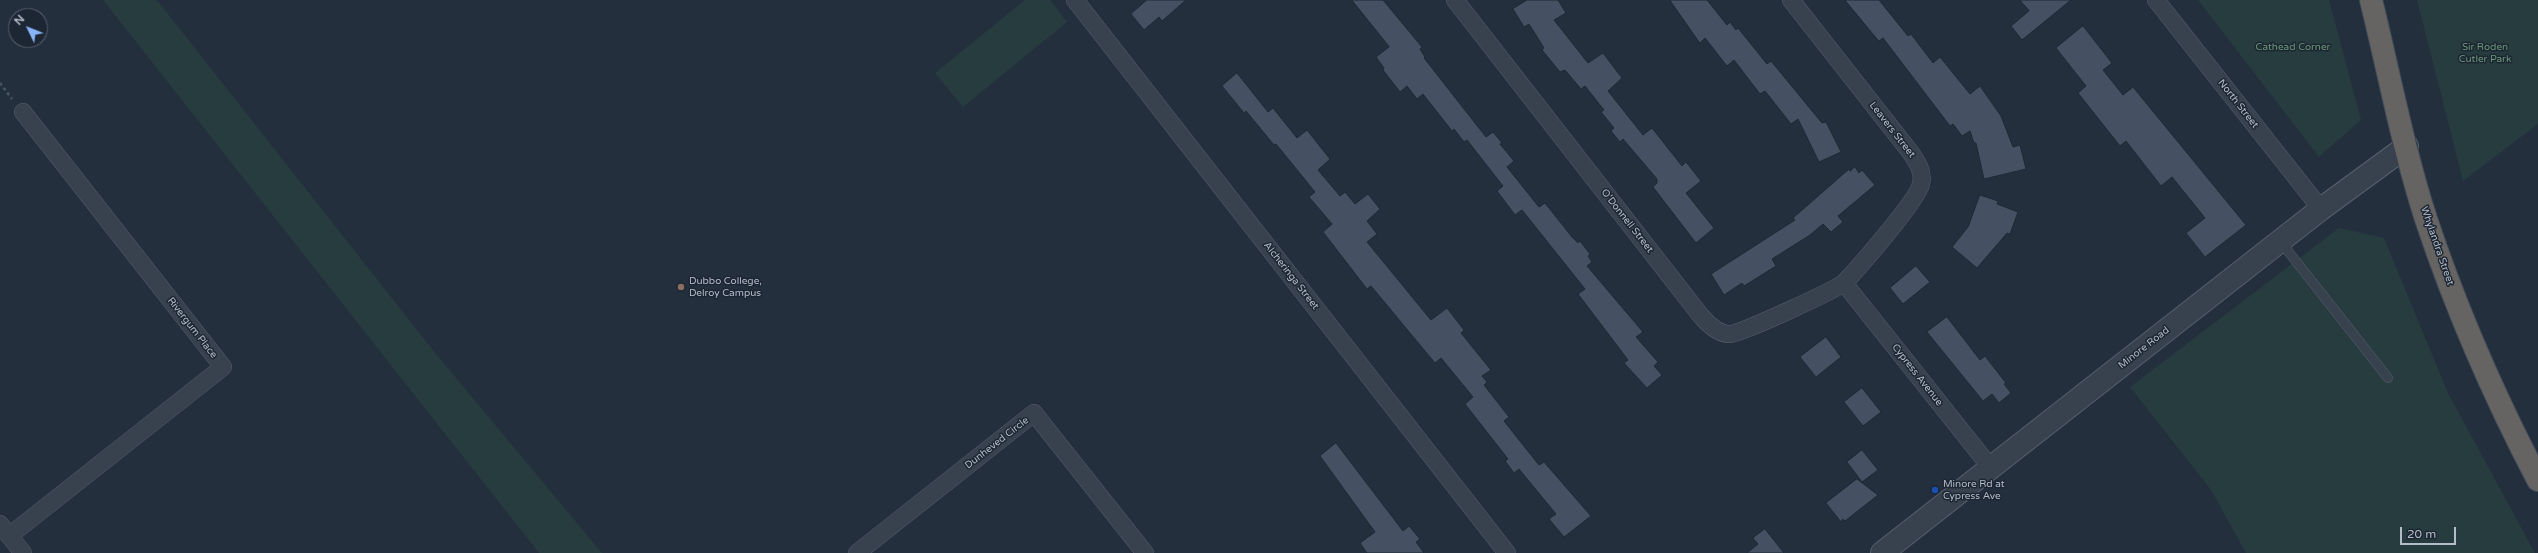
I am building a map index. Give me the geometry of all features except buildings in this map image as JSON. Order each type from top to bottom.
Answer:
[{"type":"highway","name":"Whylandra Street","points":[[2371,0],[2426,219],[2469,334],[2511,428],[2538,480]]},
{"type":"street","name":"Alcheringa Street","points":[[1075,0],[1507,553]]},
{"type":"street","name":"O'Donnell Street","points":[[1455,0],[1710,325],[1728,335],[1738,333],[1844,283]]},
{"type":"street","name":"Leavers Street","points":[[1791,0],[1911,154],[1922,175],[1922,184],[1913,201],[1844,283]]},
{"type":"street","name":"North Street","points":[[2156,0],[2321,209]]},
{"type":"street","name":"Rivergum Place","points":[[5,530],[223,367],[23,112]]},
{"type":"street","name":"Minore Road","points":[[1882,553],[2321,209],[2407,146]]},
{"type":"street","name":"Cypress Avenue","points":[[1844,283],[1991,468]]},
{"type":"street","name":"Dunheved Circle","points":[[857,553],[1034,413],[1145,553]]},
{"type":"street","points":[[5,530],[23,553]]},
{"type":"lane","points":[[2280,241],[2388,378]]},
{"type":"green space","points":[[103,0],[157,0],[432,349],[602,553],[539,553]]},
{"type":"green space","points":[[1025,0],[1050,0],[1067,22],[963,107],[935,73]]},
{"type":"green space","name":"Cathead Corner","points":[[2198,0],[2329,0],[2361,120],[2319,157]]},
{"type":"green space","name":"Sir Roden Cutler Park","points":[[2417,0],[2538,0],[2538,124],[2463,181]]},
{"type":"green space","points":[[2339,228],[2384,238],[2448,393],[2535,553],[2246,553],[2211,490],[2130,387]]},
{"type":"place","name":"Dubbo College, Delroy Campus","points":[[681,287]]},
{"type":"place","name":"Minore Rd at Cypress Ave","points":[[1935,490]]}]
